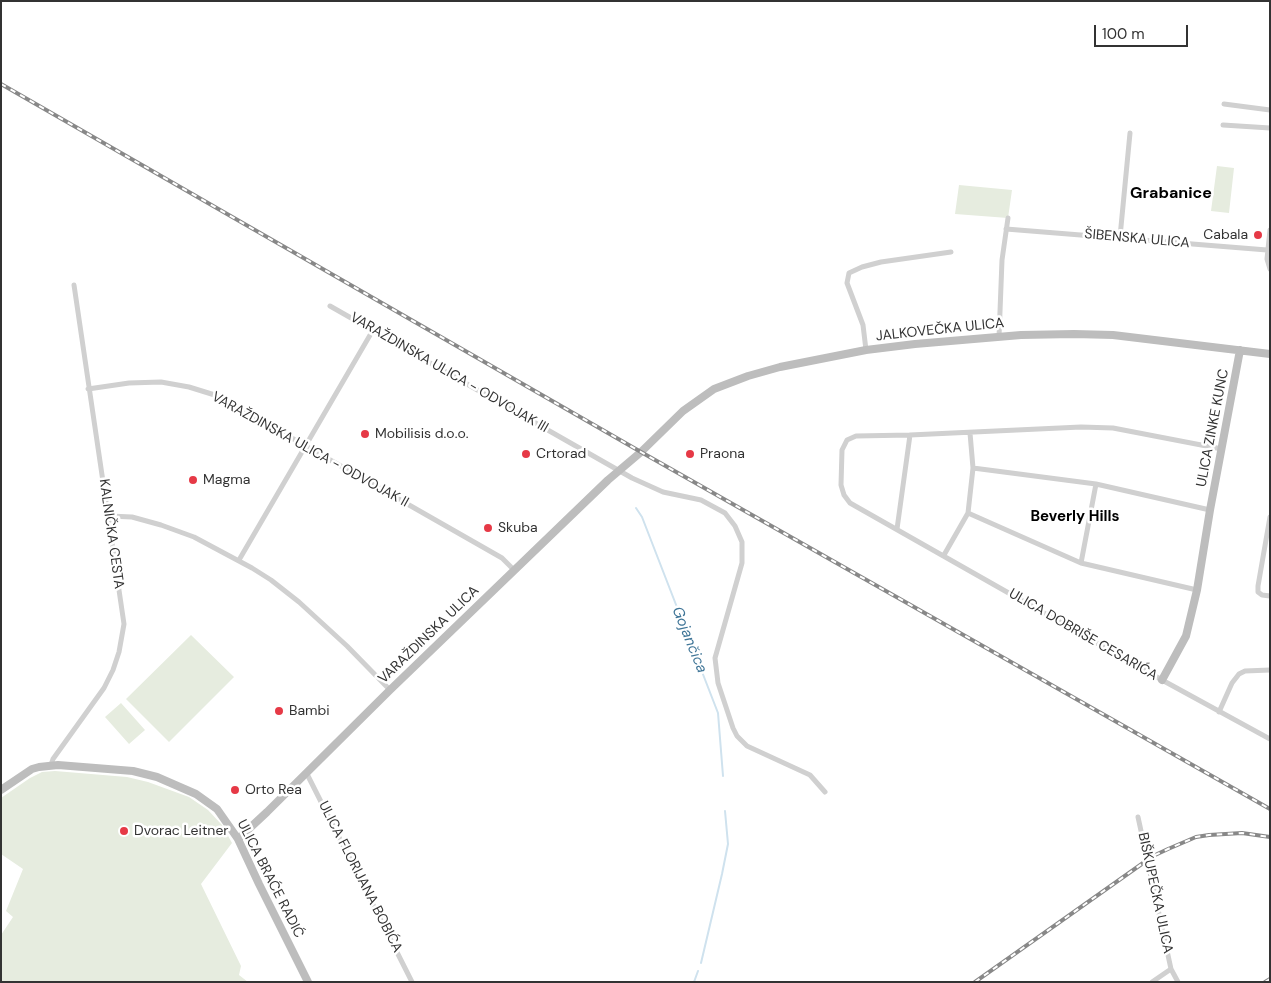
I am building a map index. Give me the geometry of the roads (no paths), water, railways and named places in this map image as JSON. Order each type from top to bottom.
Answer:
[{"type":"main road","name":"JALKOVEČKA ULICA","points":[[641,452],[683,412],[714,389],[748,376],[780,367],[866,350],[999,336],[1055,334],[1113,336],[1270,354]]},
{"type":"main road","name":"ULICA ZINKE KUNC","points":[[1162,680],[1186,636],[1197,590],[1240,350]]},
{"type":"main road","name":"VARAŽDINSKA ULICA","points":[[238,839],[307,774],[390,690],[514,570],[641,452]]},
{"type":"main road","name":"ULICA BRAĆE RADIĆ","points":[[1,790],[32,770],[51,765],[133,771],[171,782],[196,794],[218,809],[238,839],[258,884],[308,982]]},
{"type":"street","points":[[1224,104],[1270,110]]},
{"type":"street","points":[[1223,125],[1270,128]]},
{"type":"street","points":[[1120,237],[1130,133]]},
{"type":"street","points":[[999,336],[1001,282],[1008,218]]},
{"type":"street","name":"ŠIBENSKA ULICA","points":[[1006,229],[1267,250]]},
{"type":"street","points":[[1270,230],[1267,250],[1267,264],[1270,270]]},
{"type":"street","points":[[866,350],[863,325],[847,283],[849,273],[862,267],[888,261],[951,252]]},
{"type":"street","name":"KALNIČKA CESTA","points":[[51,765],[53,759],[104,688],[119,652],[124,624],[74,285]]},
{"type":"street","name":"VARAŽDINSKA ULICA - ODVOJAK III","points":[[330,306],[632,478],[663,492],[701,500],[725,513],[735,526],[742,542],[742,563],[716,658],[718,683],[733,728],[747,746],[810,775],[825,792]]},
{"type":"street","points":[[239,560],[373,330]]},
{"type":"street","name":"VARAŽDINSKA ULICA - ODVOJAK II","points":[[88,390],[111,385],[161,382],[189,387],[218,396],[502,558],[514,570]]},
{"type":"street","name":"ULICA DOBRIŠE CESARIĆA","points":[[1222,450],[1113,428],[1081,426],[970,433],[856,436],[847,440],[842,450],[841,485],[844,496],[850,503],[1270,739]]},
{"type":"street","points":[[944,555],[968,513],[973,468],[970,433]]},
{"type":"street","points":[[897,529],[910,435]]},
{"type":"street","name":"ULICA ZINKE KUNC","points":[[973,468],[1096,484],[1210,510]]},
{"type":"street","points":[[1081,563],[1096,484]]},
{"type":"street","points":[[968,513],[1081,563],[1197,590]]},
{"type":"street","points":[[108,516],[132,517],[161,525],[194,537],[239,560],[271,580],[299,602],[347,646],[390,690]]},
{"type":"street","points":[[1270,517],[1258,586],[1258,592],[1262,595],[1270,596]]},
{"type":"street","points":[[1219,712],[1232,683],[1239,674],[1245,671],[1270,670]]},
{"type":"street","name":"ULICA FLORIJANA BOBIĆA","points":[[307,774],[412,982]]},
{"type":"street","name":"BIŠKUPEČKA ULICA","points":[[1138,817],[1171,969],[1178,982]]},
{"type":"street","name":"BIŠKUPEČKA ULICA","points":[[1152,982],[1171,969]]},
{"type":"waterway","name":"Gojančica","points":[[636,508],[642,517],[718,713],[723,776]]},
{"type":"waterway","name":"Gojančica","points":[[701,963],[728,844],[725,811]]},
{"type":"waterway","name":"Gojančica","points":[[694,982],[698,971]]},
{"type":"railway","points":[[1,84],[641,452],[1270,809]]},
{"type":"railway","points":[[975,982],[1153,856],[1196,837],[1242,833],[1270,837]]},
{"type":"railway","points":[[1265,982],[1270,979]]},
{"type":"place","name":"Cabala","points":[[1258,235]]},
{"type":"place","name":"Mobilisis d.o.o.","points":[[365,434]]},
{"type":"place","name":"Crtorad","points":[[526,454]]},
{"type":"place","name":"Praona","points":[[690,454]]},
{"type":"place","name":"Magma","points":[[193,480]]},
{"type":"place","name":"Skuba","points":[[488,528]]},
{"type":"place","name":"Bambi","points":[[279,711]]},
{"type":"place","name":"Orto Rea","points":[[235,790]]},
{"type":"place","name":"Dvorac Leitner","points":[[124,831]]},
{"type":"district","name":"Grabanice","points":[[1171,194]]},
{"type":"district","name":"Beverly Hills","points":[[1075,517]]}]
